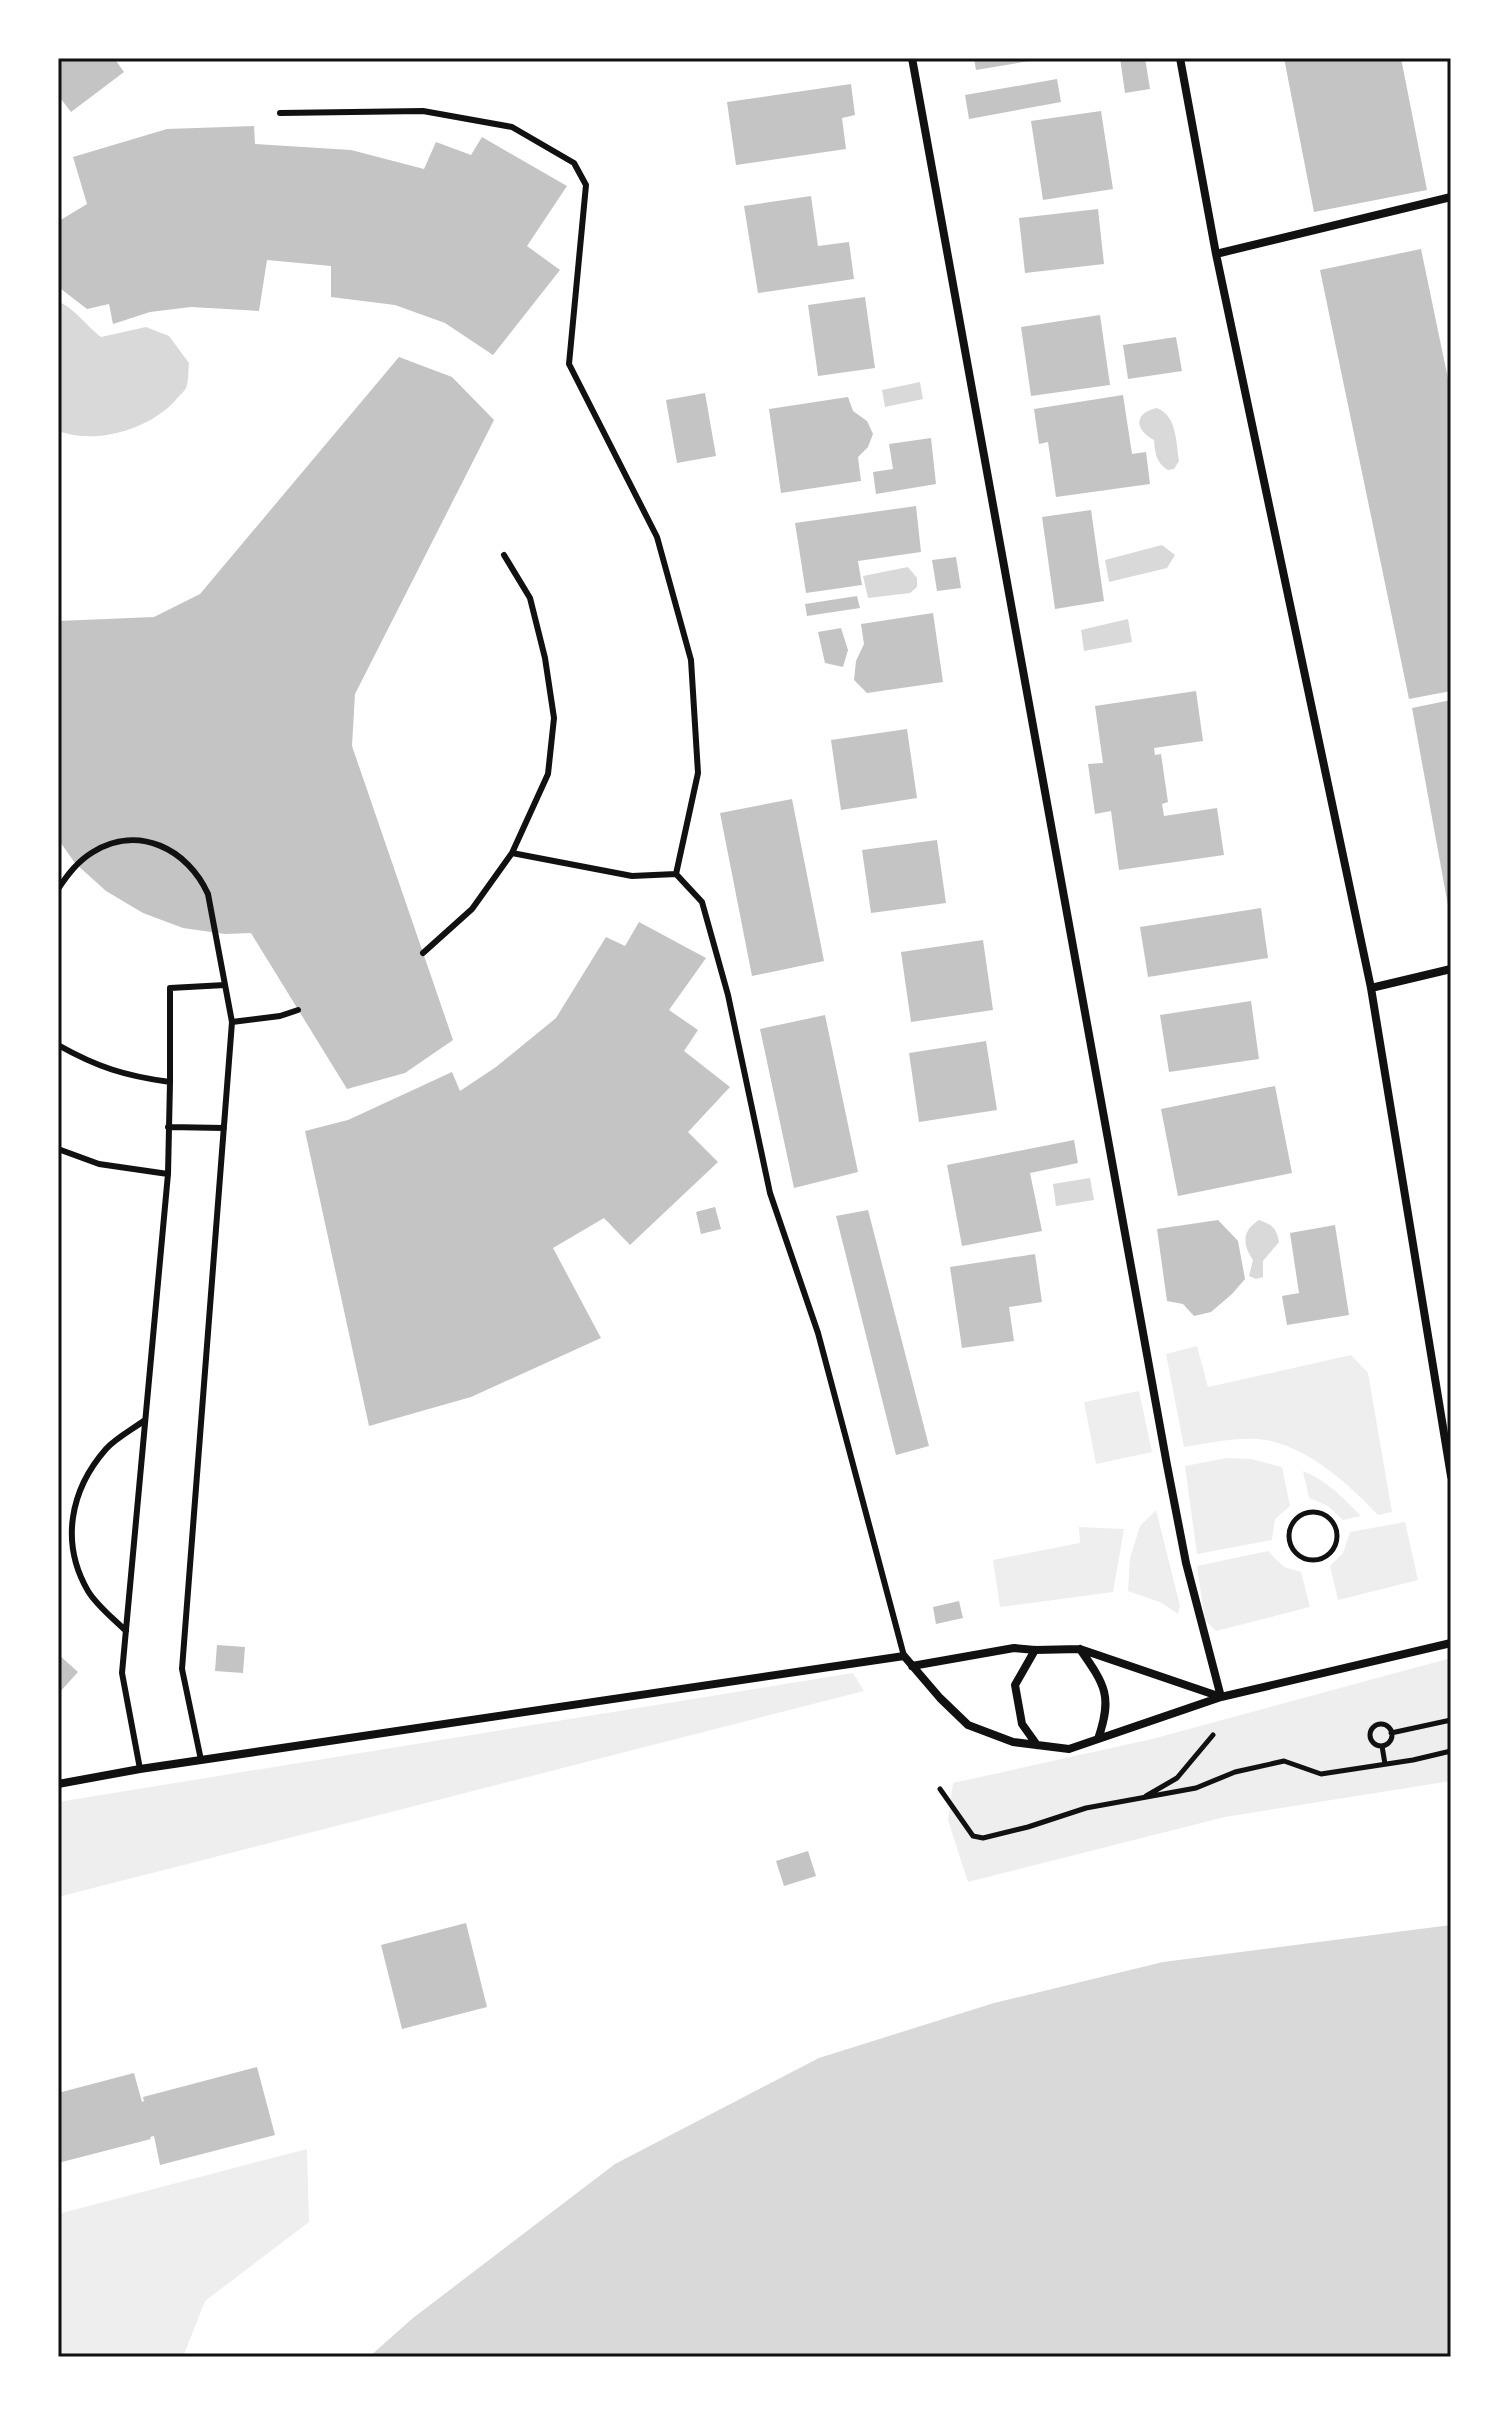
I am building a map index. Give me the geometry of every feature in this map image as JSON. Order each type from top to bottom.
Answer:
[{"type":"street","points":[[912,58],[1167,1465],[1186,1563],[1221,1697]]},
{"type":"street","points":[[1180,58],[1216,254],[1371,988],[1451,1476]]},
{"type":"street","points":[[1216,254],[1451,197]]},
{"type":"street","points":[[1371,988],[1451,969]]},
{"type":"street","points":[[58,1784],[140,1769],[904,1656],[968,1725],[1013,1742],[1069,1749],[1221,1697],[1451,1643]]},
{"type":"street","points":[[912,1666],[1014,1648],[1080,1649],[1221,1697]]},
{"type":"street","points":[[1080,1649],[1098,1676],[1105,1698],[1107,1708],[1098,1739]]},
{"type":"street","points":[[1035,1650],[1015,1685],[1022,1724],[1037,1745]]},
{"type":"lane","points":[[280,113],[423,111],[512,127],[574,163],[586,185],[569,364],[657,537],[691,660],[698,773],[676,874]]},
{"type":"lane","points":[[423,953],[472,909],[512,853],[548,774],[554,718],[545,658],[530,598],[504,555]]},
{"type":"lane","points":[[58,889],[82,860],[108,844],[138,841],[168,849],[193,868],[208,894],[232,1022],[182,1669],[201,1760]]},
{"type":"lane","points":[[512,853],[632,876],[676,874],[702,902],[728,995],[770,1193],[818,1333],[904,1656]]},
{"type":"lane","points":[[140,1769],[122,1673],[168,1174],[170,988],[225,985]]},
{"type":"lane","points":[[232,1022],[280,1016],[298,1010]]},
{"type":"lane","points":[[58,1045],[87,1062],[132,1077],[170,1082]]},
{"type":"lane","points":[[168,1127],[224,1128]]},
{"type":"lane","points":[[58,1149],[99,1164],[168,1174]]},
{"type":"lane","points":[[126,1631],[89,1593],[74,1558],[71,1520],[81,1483],[107,1447],[145,1420]]},
{"type":"path","points":[[1308,1511],[1320,1512],[1330,1518],[1336,1529],[1334,1549],[1317,1560],[1304,1559],[1294,1552],[1288,1541],[1291,1523],[1308,1511]]},
{"type":"path","points":[[1391,1733],[1451,1720]]},
{"type":"path","points":[[1378,1725],[1384,1725],[1391,1733],[1390,1741],[1382,1746],[1371,1740],[1371,1730],[1378,1725]]},
{"type":"path","points":[[1142,1799],[1177,1778],[1213,1735]]},
{"type":"path","points":[[1382,1746],[1385,1764]]},
{"type":"path","points":[[940,1789],[973,1836],[983,1838],[1086,1808],[1196,1788],[1235,1772],[1284,1761],[1321,1774],[1451,1751]]},
{"type":"shaded area","points":[[58,302],[101,337],[146,327],[169,336],[189,363],[185,390],[163,412],[120,432],[88,436],[58,431]]},
{"type":"shaded area","points":[[920,382],[923,399],[885,407],[882,390]]},
{"type":"shaded area","points":[[1157,408],[1168,417],[1174,430],[1179,461],[1174,469],[1168,470],[1161,464],[1154,440],[1140,426],[1141,417]]},
{"type":"shaded area","points":[[1162,545],[1175,555],[1167,568],[1109,582],[1105,560]]},
{"type":"shaded area","points":[[908,567],[917,578],[917,587],[910,593],[868,598],[863,576]]},
{"type":"shaded area","points":[[1128,619],[1132,642],[1084,651],[1081,630]]},
{"type":"shaded area","points":[[1090,1178],[1094,1200],[1056,1206],[1053,1184]]},
{"type":"shaded area","points":[[1259,1220],[1273,1227],[1279,1242],[1263,1261],[1263,1277],[1256,1279],[1249,1276],[1253,1260],[1246,1238],[1249,1229]]},
{"type":"shaded area","points":[[1197,1346],[1208,1387],[1351,1355],[1368,1373],[1392,1512],[1378,1515],[1316,1461],[1271,1441],[1239,1439],[1184,1447],[1166,1354]]},
{"type":"shaded area","points":[[1139,1391],[1152,1452],[1096,1464],[1084,1402]]},
{"type":"shaded area","points":[[1227,1458],[1251,1459],[1282,1467],[1290,1506],[1275,1519],[1272,1540],[1197,1554],[1185,1466]]},
{"type":"shaded area","points":[[1303,1471],[1328,1485],[1361,1516],[1343,1520],[1328,1506],[1309,1498]]},
{"type":"shaded area","points":[[1156,1510],[1180,1606],[1178,1614],[1162,1603],[1128,1591],[1130,1558],[1140,1526]]},
{"type":"shaded area","points":[[1405,1522],[1418,1580],[1338,1600],[1330,1566],[1343,1553],[1350,1532]]},
{"type":"shaded area","points":[[1079,1527],[1124,1529],[1113,1592],[1000,1607],[993,1560],[1080,1543]]},
{"type":"shaded area","points":[[1268,1551],[1284,1567],[1301,1572],[1310,1607],[1216,1631],[1205,1620],[1197,1566]]},
{"type":"shaded area","points":[[1451,1658],[1451,1781],[1225,1817],[968,1882],[948,1820],[953,1783],[1152,1739]]},
{"type":"shaded area","points":[[853,1673],[864,1691],[58,1897],[58,1802]]},
{"type":"shaded area","points":[[1451,1925],[1451,2357],[369,2357],[413,2318],[615,2164],[819,2058],[994,2003],[1163,1962]]},
{"type":"shaded area","points":[[307,2149],[309,2222],[205,2301],[183,2357],[58,2357],[58,2214]]},
{"type":"building","points":[[58,58],[114,58],[124,72],[71,112],[58,95]]},
{"type":"building","points":[[974,58],[1035,58],[1035,60],[976,70]]},
{"type":"building","points":[[1120,58],[1145,58],[1150,89],[1125,93]]},
{"type":"building","points":[[1284,58],[1401,58],[1427,190],[1314,212]]},
{"type":"building","points":[[1057,79],[1061,102],[969,119],[965,95]]},
{"type":"building","points":[[851,84],[855,115],[842,118],[846,149],[736,165],[727,102]]},
{"type":"building","points":[[1101,111],[1113,189],[1043,200],[1031,121]]},
{"type":"building","points":[[254,126],[255,144],[351,150],[424,169],[436,142],[471,155],[482,137],[567,186],[527,246],[560,270],[493,355],[445,323],[395,305],[331,297],[331,266],[267,260],[259,311],[191,307],[150,312],[113,324],[109,304],[87,309],[61,289],[58,278],[59,221],[87,204],[73,157],[167,129]]},
{"type":"building","points":[[811,196],[818,246],[849,242],[854,279],[758,293],[744,206]]},
{"type":"building","points":[[1098,209],[1104,264],[1025,273],[1019,218]]},
{"type":"building","points":[[1421,249],[1451,393],[1451,691],[1409,699],[1320,270]]},
{"type":"building","points":[[865,297],[875,368],[818,376],[808,305]]},
{"type":"building","points":[[1100,315],[1110,385],[1031,396],[1021,327]]},
{"type":"building","points":[[1176,337],[1182,371],[1128,379],[1123,345]]},
{"type":"building","points":[[399,357],[452,377],[494,420],[355,694],[352,746],[453,1040],[405,1073],[347,1089],[251,933],[225,934],[183,928],[143,913],[106,891],[75,863],[58,839],[58,621],[154,617],[200,594]]},
{"type":"building","points":[[705,393],[716,456],[677,463],[666,400]]},
{"type":"building","points":[[1123,395],[1132,454],[1146,452],[1150,484],[1056,497],[1048,442],[1039,444],[1034,409]]},
{"type":"building","points":[[848,397],[853,411],[867,421],[873,434],[868,447],[858,457],[861,481],[781,493],[769,409]]},
{"type":"building","points":[[931,438],[936,484],[876,494],[873,472],[893,469],[889,444]]},
{"type":"building","points":[[916,506],[921,552],[858,561],[862,585],[806,593],[795,523]]},
{"type":"building","points":[[1091,510],[1104,601],[1055,609],[1042,517]]},
{"type":"building","points":[[956,557],[961,588],[937,591],[932,560]]},
{"type":"building","points":[[857,596],[860,608],[807,616],[805,604]]},
{"type":"building","points":[[933,613],[943,682],[867,693],[854,680],[856,661],[864,644],[861,624]]},
{"type":"building","points":[[841,628],[848,650],[843,667],[825,663],[818,632]]},
{"type":"building","points":[[1196,691],[1203,741],[1154,748],[1155,755],[1161,754],[1168,802],[1162,804],[1164,816],[1217,808],[1224,855],[1119,870],[1111,811],[1095,814],[1088,764],[1103,763],[1095,706]]},
{"type":"building","points":[[1451,700],[1451,911],[1449,911],[1412,708]]},
{"type":"building","points":[[907,729],[917,798],[841,810],[831,740]]},
{"type":"building","points":[[792,799],[824,961],[752,976],[720,813]]},
{"type":"building","points":[[937,840],[946,903],[871,913],[862,850]]},
{"type":"building","points":[[1261,908],[1268,958],[1148,977],[1140,927]]},
{"type":"building","points":[[639,922],[706,958],[669,1010],[698,1030],[684,1051],[730,1087],[688,1132],[718,1162],[630,1245],[604,1218],[553,1248],[601,1338],[471,1397],[369,1426],[305,1131],[348,1120],[452,1072],[460,1091],[496,1067],[556,1018],[606,937],[625,946]]},
{"type":"building","points":[[983,940],[993,1010],[911,1022],[901,952]]},
{"type":"building","points":[[1251,1001],[1259,1059],[1169,1072],[1160,1015]]},
{"type":"building","points":[[825,1015],[858,1172],[794,1188],[760,1029]]},
{"type":"building","points":[[986,1041],[997,1110],[919,1122],[909,1053]]},
{"type":"building","points":[[1275,1086],[1292,1173],[1178,1196],[1161,1109]]},
{"type":"building","points":[[1074,1140],[1078,1163],[1030,1173],[1042,1231],[962,1246],[947,1165]]},
{"type":"building","points":[[715,1207],[721,1229],[701,1234],[696,1212]]},
{"type":"building","points":[[868,1210],[929,1446],[896,1455],[836,1216]]},
{"type":"building","points":[[1218,1220],[1238,1241],[1245,1279],[1211,1312],[1194,1316],[1183,1304],[1167,1301],[1157,1229]]},
{"type":"building","points":[[1335,1225],[1349,1315],[1287,1325],[1282,1296],[1299,1293],[1290,1233]]},
{"type":"building","points":[[1035,1254],[1042,1302],[1009,1307],[1014,1341],[962,1348],[950,1267]]},
{"type":"building","points":[[959,1601],[963,1618],[936,1624],[933,1607]]},
{"type":"building","points":[[217,1645],[245,1647],[243,1673],[215,1671]]},
{"type":"building","points":[[58,1654],[78,1672],[58,1694]]},
{"type":"building","points":[[808,1851],[816,1876],[784,1886],[776,1861]]},
{"type":"building","points":[[466,1923],[487,2007],[402,2029],[381,1945]]},
{"type":"building","points":[[257,2067],[275,2135],[160,2165],[154,2136],[58,2163],[58,2093],[134,2073],[142,2102],[143,2097]]}]
